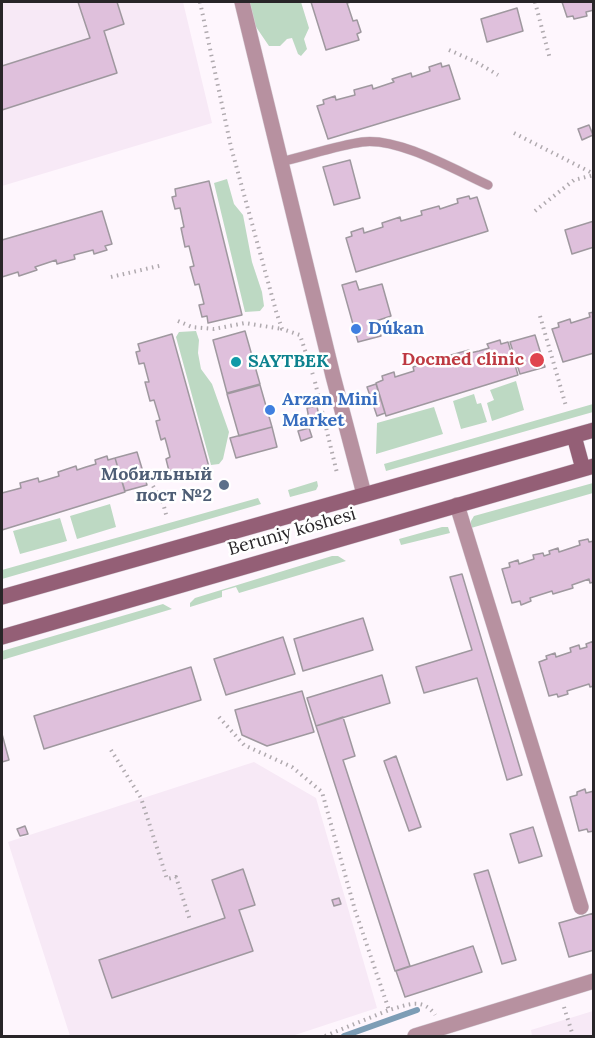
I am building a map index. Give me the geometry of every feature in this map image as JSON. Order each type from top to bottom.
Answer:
[{"type":"main road","name":"Beruniy kóshesi","points":[[2,597],[594,430]]},
{"type":"main road","points":[[574,436],[588,467]]},
{"type":"main road","name":"Beruniy kóshesi","points":[[2,636],[588,467]]},
{"type":"street","points":[[242,2],[364,495]]},
{"type":"street","points":[[457,506],[581,907]]},
{"type":"street","points":[[415,1036],[443,1032],[594,981]]},
{"type":"lane","points":[[280,162],[364,142],[400,146],[429,157],[488,186]]},
{"type":"path","points":[[200,2],[231,147],[282,329]]},
{"type":"path","points":[[535,2],[550,59]]},
{"type":"path","points":[[449,50],[498,75]]},
{"type":"path","points":[[514,133],[594,174]]},
{"type":"path","points":[[535,211],[574,180],[594,174]]},
{"type":"path","points":[[111,277],[163,265]]},
{"type":"path","points":[[540,316],[566,406]]},
{"type":"path","points":[[178,321],[192,327],[214,329],[245,323],[282,329],[300,335],[313,373],[337,473]]},
{"type":"path","points":[[153,486],[163,503],[167,518]]},
{"type":"path","points":[[219,717],[244,745],[292,767],[322,792],[355,910],[389,1010]]},
{"type":"path","points":[[111,750],[141,798],[167,879],[176,877],[190,920]]},
{"type":"path","points":[[559,992],[573,1036]]},
{"type":"path","points":[[325,1036],[389,1010],[417,1003],[426,1005],[434,1012],[443,1032]]},
{"type":"shaded area","points":[[2,2],[183,2],[212,123],[2,186]]},
{"type":"shaded area","points":[[254,762],[316,798],[377,1008],[292,1036],[70,1036],[8,842]]},
{"type":"shaded area","points":[[593,1011],[593,1036],[532,1036],[531,1030]]},
{"type":"green space","points":[[249,2],[301,2],[309,28],[304,39],[307,49],[301,56],[292,38],[287,39],[280,46],[269,46],[254,24]]},
{"type":"green space","points":[[227,179],[234,204],[243,215],[252,262],[262,292],[264,306],[260,311],[245,312],[214,183]]},
{"type":"green space","points":[[196,331],[199,340],[198,353],[201,369],[212,384],[229,432],[223,459],[219,464],[211,465],[176,337],[179,332]]},
{"type":"green space","points":[[516,381],[524,410],[492,421],[487,403],[494,400],[490,390]]},
{"type":"green space","points":[[474,394],[477,404],[481,403],[487,422],[461,429],[453,401]]},
{"type":"green space","points":[[593,404],[593,412],[386,471],[384,464]]},
{"type":"green space","points":[[434,407],[443,434],[376,454],[377,423]]},
{"type":"green space","points":[[317,481],[316,490],[290,497],[288,490]]},
{"type":"green space","points":[[593,483],[593,493],[471,528],[474,516]]},
{"type":"green space","points":[[258,498],[261,504],[2,579],[2,570]]},
{"type":"green space","points":[[110,504],[116,527],[77,539],[70,516]]},
{"type":"green space","points":[[60,518],[67,541],[20,554],[13,531]]},
{"type":"green space","points":[[448,527],[450,533],[401,545],[399,539]]},
{"type":"green space","points":[[338,556],[346,561],[239,593],[236,587],[222,591],[222,597],[190,607],[190,603],[195,598]]},
{"type":"green space","points":[[163,604],[172,609],[2,660],[2,651]]},
{"type":"building","points":[[78,2],[117,2],[124,24],[104,31],[117,73],[2,110],[2,66],[90,38]]},
{"type":"building","points":[[311,2],[351,2],[347,3],[353,21],[357,20],[361,32],[357,34],[359,40],[326,50]]},
{"type":"building","points":[[562,2],[594,2],[594,10],[586,12],[587,16],[574,19],[573,16],[567,17]]},
{"type":"building","points":[[517,8],[523,31],[487,42],[481,19]]},
{"type":"building","points":[[441,63],[442,67],[449,65],[460,99],[328,139],[317,106],[324,104],[323,100],[335,96],[336,100],[355,95],[354,90],[372,85],[373,89],[394,82],[392,79],[411,73],[412,77],[430,71],[429,67]]},
{"type":"building","points":[[589,125],[593,135],[582,140],[578,129]]},
{"type":"building","points":[[350,160],[360,198],[334,205],[323,167]]},
{"type":"building","points":[[209,181],[242,315],[208,323],[207,316],[202,317],[199,305],[204,304],[199,284],[195,285],[190,267],[194,266],[189,246],[185,247],[180,208],[175,209],[172,197],[176,196],[175,189]]},
{"type":"building","points":[[469,196],[470,199],[477,197],[488,231],[356,272],[346,238],[352,236],[351,232],[363,228],[364,233],[383,227],[382,223],[400,217],[401,221],[422,215],[421,211],[439,206],[440,209],[458,203],[457,199]]},
{"type":"building","points":[[102,211],[112,244],[105,246],[107,250],[94,254],[93,250],[74,255],[75,259],[57,264],[56,260],[35,267],[37,270],[19,276],[18,272],[2,277],[2,240]]},
{"type":"building","points":[[594,221],[594,247],[572,254],[565,230]]},
{"type":"building","points":[[356,281],[359,290],[382,284],[391,316],[376,321],[381,336],[358,342],[342,285]]},
{"type":"building","points":[[594,312],[594,353],[563,362],[552,329],[559,327],[558,323],[570,319],[571,323],[590,317],[589,313]]},
{"type":"building","name":"SAYTBEK","points":[[245,331],[260,384],[227,393],[213,340]]},
{"type":"building","points":[[172,334],[209,467],[175,476],[173,470],[169,471],[166,459],[170,457],[165,438],[161,440],[156,421],[160,420],[154,400],[150,401],[145,382],[149,382],[144,363],[139,364],[136,352],[140,351],[138,344]]},
{"type":"building","points":[[535,335],[545,367],[520,374],[510,342]]},
{"type":"building","points":[[500,340],[501,344],[508,342],[518,375],[386,416],[376,383],[383,380],[382,376],[394,372],[395,377],[414,371],[413,367],[431,361],[432,365],[452,359],[451,355],[489,348],[487,344]]},
{"type":"building","points":[[376,384],[385,413],[377,416],[367,387]]},
{"type":"building","points":[[260,385],[272,427],[239,436],[227,394]]},
{"type":"building","points":[[317,406],[319,417],[309,419],[307,408]]},
{"type":"building","points":[[272,427],[277,447],[236,458],[230,438]]},
{"type":"building","points":[[309,428],[312,437],[301,441],[298,431]]},
{"type":"building","points":[[137,452],[147,485],[125,491],[115,458]]},
{"type":"building","points":[[107,456],[108,460],[115,458],[125,492],[2,530],[2,493],[21,488],[20,483],[38,478],[39,482],[59,476],[58,472],[76,466],[77,470],[96,464],[95,460]]},
{"type":"building","points":[[588,539],[589,542],[594,541],[594,582],[590,583],[589,579],[572,585],[573,588],[553,594],[552,591],[530,598],[531,601],[521,605],[520,601],[512,603],[502,569],[510,567],[509,563],[518,560],[519,564],[534,559],[533,555],[543,553],[544,556],[550,554],[549,551],[558,548],[559,552],[580,545],[579,541]]},
{"type":"building","points":[[462,574],[522,775],[507,780],[477,678],[424,693],[416,667],[472,650],[450,577]]},
{"type":"building","points":[[363,618],[373,650],[303,671],[294,639]]},
{"type":"building","points":[[283,637],[295,674],[226,695],[214,659]]},
{"type":"building","points":[[594,641],[594,686],[590,687],[589,684],[567,691],[568,694],[558,697],[557,694],[549,696],[539,662],[555,653],[556,657],[571,652],[570,648],[579,645],[580,649],[587,647],[586,644]]},
{"type":"building","points":[[191,667],[201,700],[44,749],[34,716]]},
{"type":"building","points":[[382,675],[390,703],[316,726],[307,698]]},
{"type":"building","points":[[302,691],[314,732],[267,746],[242,735],[235,710]]},
{"type":"building","points":[[343,717],[355,756],[343,760],[410,966],[395,971],[316,726]]},
{"type":"building","points":[[2,734],[9,760],[2,762]]},
{"type":"building","points":[[396,756],[421,827],[409,831],[384,761]]},
{"type":"building","points":[[585,789],[586,793],[594,791],[594,831],[588,832],[587,829],[579,831],[570,797]]},
{"type":"building","points":[[25,826],[28,834],[20,836],[17,829]]},
{"type":"building","points":[[533,827],[542,856],[519,863],[510,834]]},
{"type":"building","points":[[243,869],[255,905],[239,910],[253,951],[112,998],[99,960],[225,918],[212,880]]},
{"type":"building","points":[[488,870],[516,960],[502,964],[474,874]]},
{"type":"building","points":[[339,898],[341,904],[334,906],[332,900]]},
{"type":"building","points":[[594,913],[594,950],[569,957],[559,923]]},
{"type":"building","points":[[473,946],[482,972],[405,997],[396,971]]},
{"type":"waterway","points":[[344,1036],[417,1010]]},
{"type":"place","name":"Dúkan","points":[[356,329]]},
{"type":"place","name":"Docmed clinic","points":[[537,360]]},
{"type":"place","name":"SAYTBEK","points":[[236,362]]},
{"type":"place","name":"Arzan Mini Market","points":[[270,410]]},
{"type":"place","name":"Мобильный пост №2","points":[[224,485]]}]
